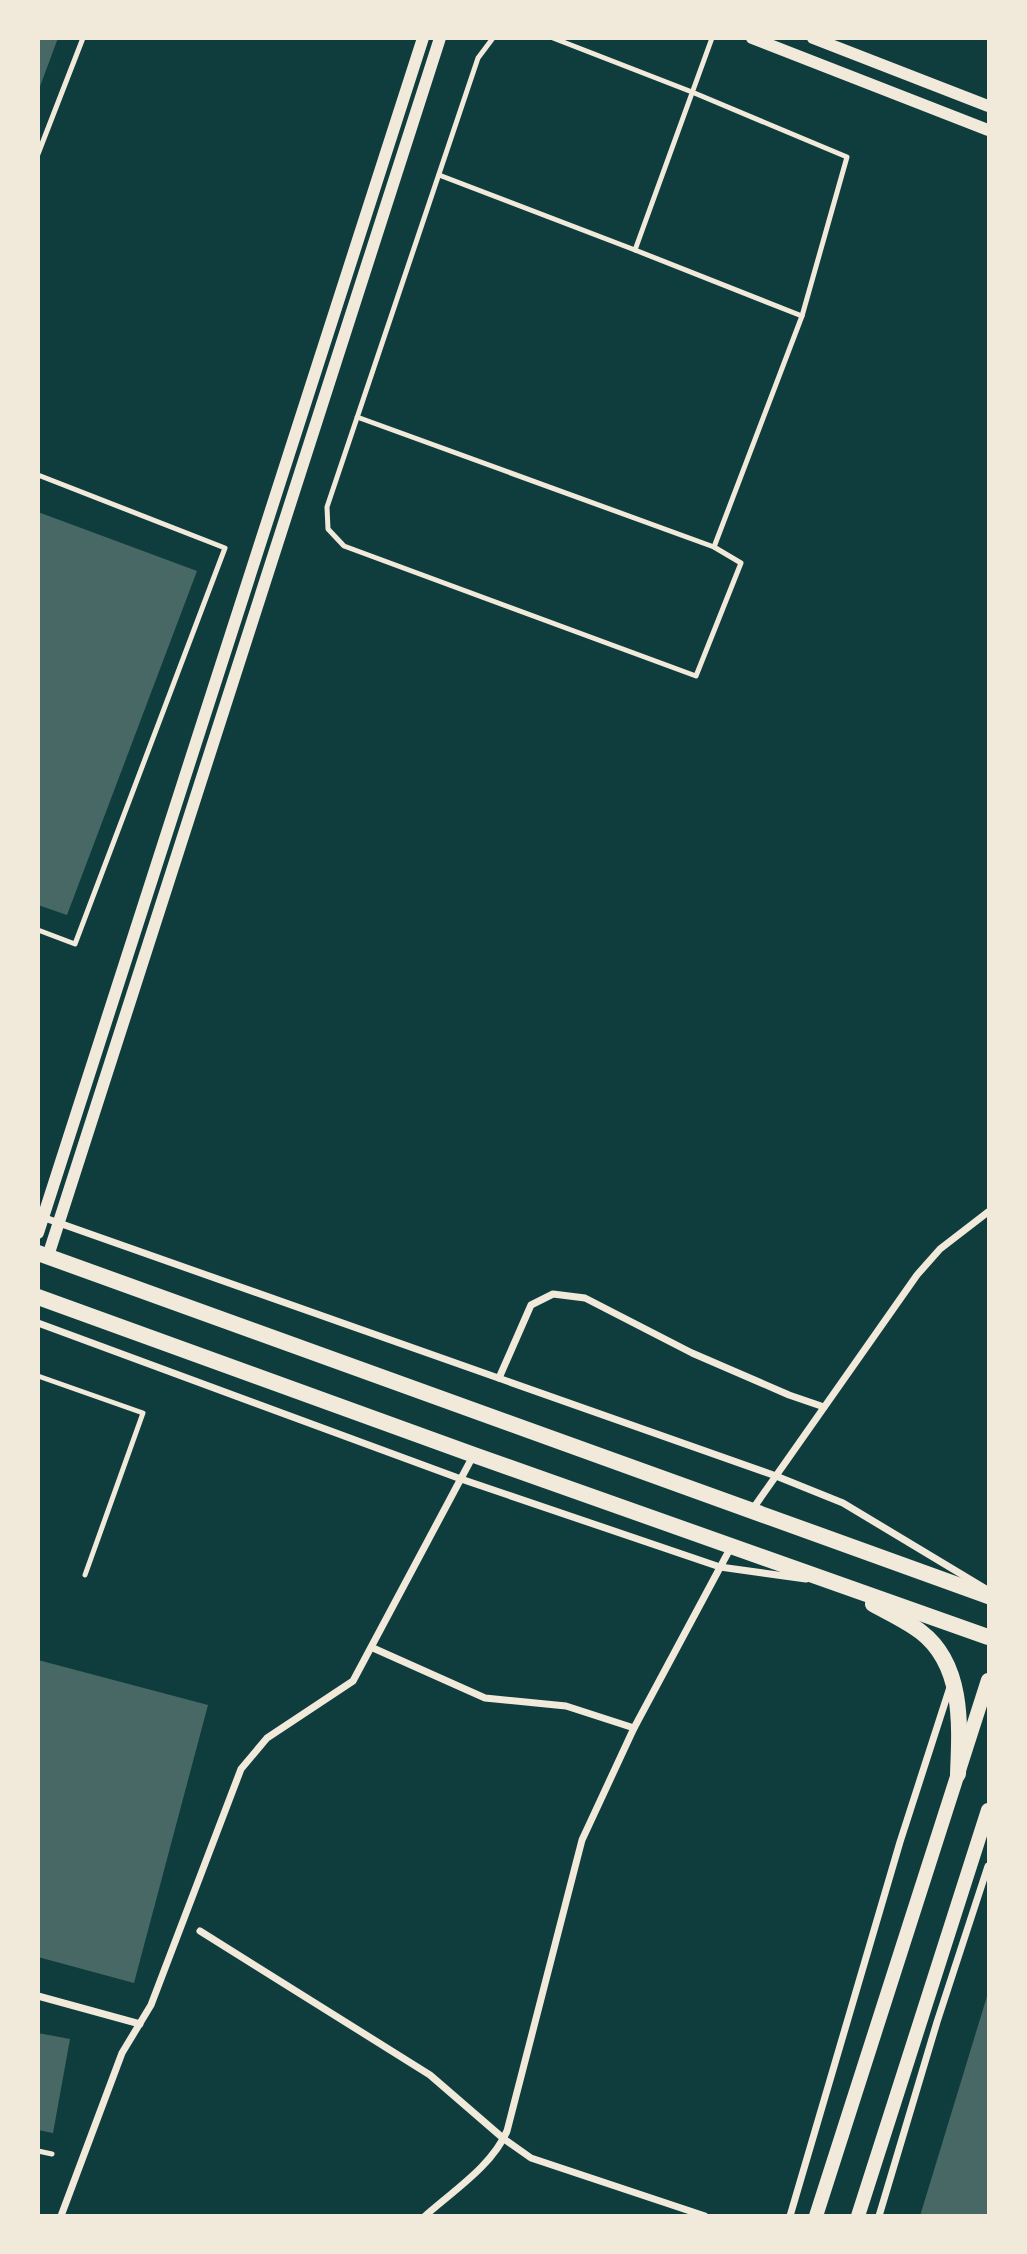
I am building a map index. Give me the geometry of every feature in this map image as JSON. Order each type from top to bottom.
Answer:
[{"type":"main road","points":[[43,1254],[989,1596]]},
{"type":"main road","points":[[38,1297],[989,1637]]},
{"type":"main road","points":[[838,1584],[921,1632],[941,1655],[952,1680],[960,1726],[958,1774]]},
{"type":"main road","points":[[816,2216],[989,1680]]},
{"type":"main road","points":[[858,2216],[989,1810]]},
{"type":"street","points":[[38,1234],[41,1217],[423,38]]},
{"type":"street","points":[[43,1254],[59,1223],[440,38]]},
{"type":"street","points":[[752,38],[989,130]]},
{"type":"street","points":[[813,38],[989,106]]},
{"type":"street","points":[[752,1510],[917,1275],[940,1249],[989,1212]]},
{"type":"street","points":[[41,1217],[776,1476],[843,1503],[989,1590]]},
{"type":"street","points":[[499,1378],[531,1304],[553,1294],[585,1298],[692,1353],[789,1395],[824,1407]]},
{"type":"street","points":[[38,1323],[461,1479],[720,1567],[838,1584]]},
{"type":"street","points":[[61,2216],[122,2053],[151,2006],[241,1769],[267,1738],[353,1681],[474,1455]]},
{"type":"street","points":[[427,2215],[486,2162],[504,2139],[582,1840],[634,1728],[731,1546]]},
{"type":"street","points":[[373,1647],[485,1698],[566,1706],[634,1728]]},
{"type":"street","points":[[790,2216],[900,1842],[952,1680]]},
{"type":"street","points":[[879,2216],[937,2022],[989,1866]]},
{"type":"street","points":[[200,1931],[430,2075],[504,2139],[531,2158],[705,2216]]},
{"type":"street","points":[[38,1996],[140,2024]]},
{"type":"lane","points":[[38,154],[83,38]]},
{"type":"lane","points":[[357,417],[714,547],[741,563],[696,676],[344,547],[328,529],[327,507],[357,417],[439,175],[478,58],[494,38]]},
{"type":"lane","points":[[553,38],[847,157],[802,316],[714,547]]},
{"type":"lane","points":[[635,250],[712,38]]},
{"type":"lane","points":[[439,175],[802,316]]},
{"type":"lane","points":[[38,475],[225,548],[75,944],[38,930]]},
{"type":"lane","points":[[38,1376],[143,1413],[85,1575]]},
{"type":"lane","points":[[38,2151],[52,2154]]},
{"type":"building","points":[[38,38],[58,38],[39,89],[38,89]]},
{"type":"building","points":[[38,512],[197,571],[67,915],[38,905]]},
{"type":"building","points":[[38,1660],[208,1705],[134,1983],[38,1957]]},
{"type":"building","points":[[988,1993],[988,2216],[920,2216]]},
{"type":"building","points":[[38,2033],[70,2039],[53,2133],[38,2130]]}]
